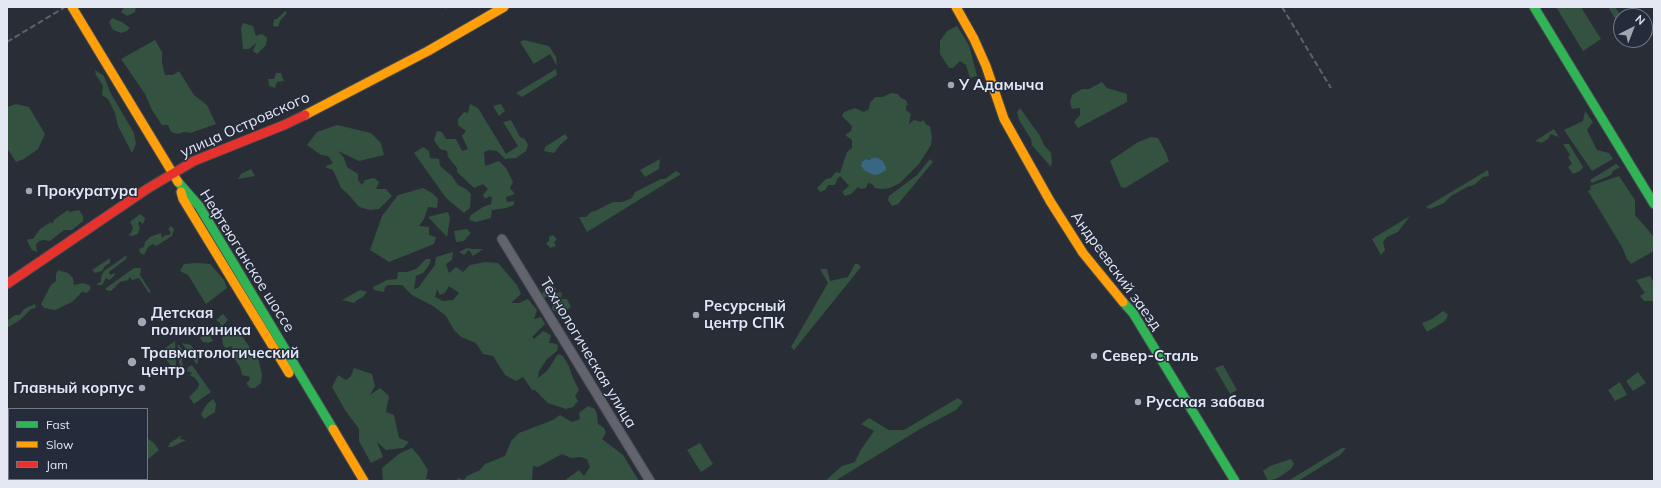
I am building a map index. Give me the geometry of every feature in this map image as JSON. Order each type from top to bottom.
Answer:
[{"type":"main road","name":"Нефтеюганское шоссе","points":[[72,7],[175,177],[199,206],[364,481]]},
{"type":"main road","name":"улица Островского","points":[[7,284],[94,224],[175,177],[194,161],[284,124],[353,91],[428,51],[504,7]]},
{"type":"main road","name":"Андреевский заезд","points":[[956,7],[974,39],[986,66],[1004,119],[1050,201],[1083,254],[1133,313],[1235,481]]},
{"type":"main road","points":[[1534,7],[1654,204]]},
{"type":"main road","name":"Нефтеюганское шоссе","points":[[175,177],[183,200],[354,481]]},
{"type":"street","name":"Технологическая улица","points":[[502,239],[621,436],[650,481]]},
{"type":"green space","points":[[124,7],[136,7],[135,12],[127,16],[121,12]]},
{"type":"green space","points":[[1556,7],[1584,7],[1582,9],[1601,39],[1583,51]]},
{"type":"green space","points":[[1608,7],[1616,8],[1613,8],[1613,15]]},
{"type":"green space","points":[[285,11],[287,13],[280,21],[278,27],[273,26],[274,19],[277,19]]},
{"type":"green space","points":[[112,18],[122,22],[130,28],[121,33],[113,30],[109,22]]},
{"type":"green space","points":[[243,23],[253,26],[256,36],[262,34],[267,38],[266,45],[257,54],[253,51],[256,43],[249,49],[243,49],[241,28]]},
{"type":"green space","points":[[957,26],[969,45],[977,76],[970,78],[966,65],[960,61],[953,68],[949,68],[940,54],[940,41],[947,31]]},
{"type":"green space","points":[[155,40],[162,52],[162,63],[165,75],[173,75],[179,71],[194,95],[207,105],[216,124],[191,133],[184,132],[178,134],[171,132],[168,125],[162,125],[152,110],[145,94],[121,59]]},
{"type":"green space","points":[[524,40],[549,46],[556,57],[557,66],[550,54],[534,64],[520,42]]},
{"type":"green space","points":[[556,69],[557,75],[522,97],[516,93]]},
{"type":"green space","points":[[95,70],[104,76],[110,92],[134,133],[136,144],[132,153],[118,126],[115,113],[108,99],[102,95],[103,86],[96,75]]},
{"type":"green space","points":[[276,73],[281,73],[284,81],[277,82],[275,88],[269,86],[268,79],[274,79]]},
{"type":"green space","points":[[1102,82],[1107,88],[1127,94],[1127,102],[1078,128],[1074,122],[1080,115],[1080,108],[1072,109],[1070,102],[1072,95],[1082,89],[1089,89]]},
{"type":"green space","points":[[891,93],[898,94],[901,98],[906,100],[908,105],[906,105],[906,110],[911,114],[909,124],[914,120],[921,122],[923,120],[930,126],[932,137],[931,145],[919,164],[900,183],[890,188],[875,188],[872,184],[868,183],[866,188],[861,189],[858,187],[851,194],[845,196],[842,192],[849,186],[840,176],[835,185],[828,185],[825,190],[820,192],[817,188],[826,179],[831,178],[836,172],[840,173],[847,152],[852,148],[852,140],[845,135],[851,131],[852,126],[842,116],[844,112],[855,108],[864,112],[869,109],[870,103],[875,97],[883,97]],"holes":[[[878,158],[883,161],[886,167],[880,174],[866,159],[869,160]]]},
{"type":"green space","points":[[16,104],[29,107],[45,134],[38,149],[24,159],[16,162],[7,148],[7,107]]},
{"type":"green space","points":[[470,104],[478,108],[506,154],[518,146],[503,122],[511,120],[520,137],[525,139],[528,145],[526,151],[516,158],[505,159],[497,151],[489,150],[484,152],[485,166],[499,161],[506,168],[513,182],[510,188],[515,194],[506,197],[507,202],[514,201],[514,205],[492,210],[491,218],[476,222],[469,220],[471,215],[483,207],[491,204],[492,198],[490,196],[485,199],[483,195],[488,189],[483,184],[474,188],[457,172],[457,168],[448,157],[447,151],[440,149],[434,140],[437,131],[442,132],[446,139],[456,139],[462,151],[468,149],[462,136],[466,131],[458,125],[458,119],[464,112],[468,113]]},
{"type":"green space","points":[[501,104],[505,111],[499,116],[493,106]]},
{"type":"green space","points":[[1020,108],[1040,136],[1044,145],[1051,153],[1051,167],[1032,145],[1031,139],[1019,120],[1017,112]]},
{"type":"green space","points":[[1585,111],[1593,122],[1587,130],[1597,150],[1609,153],[1613,159],[1592,171],[1564,130],[1583,121]]},
{"type":"green space","points":[[337,125],[371,133],[381,143],[384,155],[359,161],[338,151],[344,158],[347,167],[358,174],[358,180],[362,185],[365,180],[374,178],[379,182],[376,189],[386,189],[392,196],[379,209],[370,210],[359,207],[341,188],[333,170],[325,167],[333,163],[328,156],[321,155],[307,145],[317,132]]},
{"type":"green space","points":[[1554,129],[1559,137],[1550,134],[1549,138],[1542,143],[1535,141]]},
{"type":"green space","points":[[565,134],[568,138],[554,153],[544,151],[545,147]]},
{"type":"green space","points":[[1151,137],[1158,138],[1169,161],[1125,188],[1121,187],[1110,161],[1138,142]]},
{"type":"green space","points":[[1563,144],[1569,144],[1583,167],[1580,171],[1573,174],[1568,167],[1572,164],[1568,157],[1570,155]]},
{"type":"green space","points":[[423,147],[429,151],[430,158],[439,159],[440,166],[452,176],[458,185],[466,189],[471,194],[470,208],[464,213],[446,198],[414,153]]},
{"type":"green space","points":[[660,159],[659,169],[645,177],[640,170]]},
{"type":"green space","points":[[930,159],[933,162],[898,204],[892,206],[888,200],[889,196],[917,175]]},
{"type":"green space","points":[[1616,164],[1620,167],[1613,171],[1611,175],[1592,183],[1590,180]]},
{"type":"green space","points":[[251,169],[255,176],[238,179],[241,174]]},
{"type":"green space","points":[[1488,170],[1489,176],[1483,177],[1474,185],[1467,187],[1451,196],[1444,203],[1430,209],[1426,207]]},
{"type":"green space","points":[[676,171],[681,174],[587,232],[579,217],[586,217],[591,212],[613,202],[622,202],[632,198],[635,192],[661,179],[665,179]]},
{"type":"green space","points":[[1619,176],[1635,200],[1635,215],[1654,237],[1654,251],[1631,264],[1588,191],[1591,189],[1590,186]]},
{"type":"green space","points":[[423,188],[432,193],[438,199],[437,208],[428,207],[424,219],[419,226],[429,227],[429,235],[436,237],[434,244],[389,262],[370,250],[382,216],[398,195]]},
{"type":"green space","points":[[68,210],[70,212],[79,210],[83,216],[83,221],[72,230],[64,230],[50,241],[39,241],[36,244],[37,252],[32,250],[27,241],[29,239],[33,239],[40,229],[51,222],[52,224],[55,219]]},
{"type":"green space","points":[[448,212],[450,218],[447,237],[428,217]]},
{"type":"green space","points":[[140,214],[145,218],[142,224],[140,221],[138,224],[140,227],[138,234],[132,236],[128,235],[131,233],[133,227],[130,222]]},
{"type":"green space","points":[[1410,216],[1398,232],[1387,237],[1383,242],[1385,250],[1381,255],[1372,239]]},
{"type":"green space","points":[[171,226],[174,229],[172,236],[156,246],[153,244],[148,247],[144,255],[140,253],[139,249],[144,247],[145,242],[150,237],[161,233],[162,238],[165,235],[169,235],[171,232],[168,229]]},
{"type":"green space","points":[[467,229],[471,233],[464,241],[456,242],[454,231]]},
{"type":"green space","points":[[553,235],[557,239],[554,242],[556,246],[550,248],[546,243],[549,241],[549,237]]},
{"type":"green space","points":[[467,248],[483,249],[473,256],[469,250],[464,255],[459,252]]},
{"type":"green space","points":[[453,252],[452,260],[446,264],[449,273],[456,267],[463,272],[470,265],[485,262],[498,263],[517,285],[521,294],[511,303],[519,303],[528,299],[537,310],[534,319],[541,317],[545,324],[532,337],[534,339],[543,331],[551,335],[549,343],[558,345],[557,351],[547,359],[539,371],[538,378],[547,371],[558,354],[563,356],[579,390],[575,396],[578,401],[573,407],[566,409],[548,403],[535,390],[532,390],[523,377],[516,381],[505,375],[493,356],[483,354],[476,343],[461,337],[454,330],[446,316],[433,306],[412,295],[402,285],[388,285],[385,287],[384,292],[374,290],[373,287],[387,280],[397,279],[398,272],[407,272],[416,269],[426,259],[431,259],[429,265],[423,273],[416,276],[414,289],[418,288],[435,265],[436,257]],"holes":[[[449,286],[459,293],[453,300],[443,301],[435,297],[437,289],[440,295],[445,293]]]},
{"type":"green space","points":[[127,255],[126,259],[109,272],[110,275],[116,273],[112,278],[109,280],[106,278],[102,285],[97,285],[101,282],[101,277],[104,271]]},
{"type":"green space","points":[[110,258],[110,263],[105,266],[102,271],[95,273],[92,270]]},
{"type":"green space","points":[[184,264],[210,264],[224,280],[227,288],[206,304],[188,275],[180,271]]},
{"type":"green space","points":[[855,264],[858,264],[861,267],[794,350],[791,347],[828,283],[820,269],[827,269],[830,281],[848,277]]},
{"type":"green space","points":[[134,268],[141,268],[140,275],[151,292],[149,293],[139,278],[132,280],[130,277],[128,280],[120,282],[111,291],[106,290],[106,288]]},
{"type":"green space","points":[[58,270],[68,273],[73,278],[74,285],[82,283],[89,285],[91,288],[87,293],[82,292],[72,302],[55,310],[44,308],[41,304],[51,285],[56,281],[56,274]]},
{"type":"green space","points":[[1650,276],[1654,283],[1654,301],[1644,301],[1640,296],[1645,293],[1636,280]]},
{"type":"green space","points":[[545,283],[552,283],[556,289],[555,293],[561,292],[562,295],[560,299],[567,299],[571,307],[561,313],[552,310],[554,297],[551,294],[544,298],[542,293],[547,289],[544,287]]},
{"type":"green space","points":[[360,290],[367,292],[363,297],[354,303],[342,300]]},
{"type":"green space","points":[[35,304],[36,308],[31,309],[20,320],[7,328],[7,321],[15,315],[20,315],[24,309]]},
{"type":"green space","points":[[1443,311],[1448,315],[1445,321],[1427,332],[1422,323],[1432,319]]},
{"type":"green space","points":[[223,314],[228,320],[221,327],[220,323],[216,320]]},
{"type":"green space","points":[[230,326],[240,333],[259,361],[262,375],[261,383],[255,388],[250,388],[246,383],[249,381],[250,377],[242,375],[240,367],[231,353],[232,346],[226,348],[223,345],[222,338]]},
{"type":"green space","points":[[203,329],[208,332],[213,341],[208,343],[203,342],[200,338],[204,334]]},
{"type":"green space","points":[[175,341],[176,366],[173,368],[160,352]]},
{"type":"green space","points":[[182,343],[191,345],[199,357],[197,365]]},
{"type":"green space","points":[[178,344],[186,355],[182,360],[183,366],[181,368],[179,363]]},
{"type":"green space","points":[[192,365],[211,392],[194,404],[189,397],[198,388],[199,384],[195,378],[190,375],[192,373],[187,371],[188,367]]},
{"type":"green space","points":[[1223,365],[1237,390],[1230,394],[1215,368]]},
{"type":"green space","points":[[354,368],[372,374],[375,386],[370,395],[380,388],[389,396],[386,412],[394,415],[399,438],[409,442],[403,448],[386,450],[377,442],[383,457],[371,463],[359,441],[359,429],[345,410],[332,387],[338,375],[346,380],[351,376]]},
{"type":"green space","points":[[1638,372],[1646,383],[1633,391],[1626,381]]},
{"type":"green space","points":[[1620,382],[1627,395],[1615,401],[1608,390]]},
{"type":"green space","points":[[958,398],[963,402],[956,410],[920,429],[835,481],[825,481],[842,466],[855,462],[860,451],[874,431],[861,424],[869,418],[889,430],[904,430]]},
{"type":"green space","points":[[213,399],[216,404],[215,412],[204,419],[201,414],[207,404]]},
{"type":"green space","points":[[588,406],[595,409],[598,424],[604,428],[606,433],[602,439],[623,455],[639,481],[564,481],[579,470],[584,476],[590,467],[587,459],[580,457],[571,458],[562,454],[538,467],[533,466],[532,481],[456,481],[458,478],[464,480],[467,476],[480,470],[485,464],[505,456],[511,441],[519,433],[553,420],[560,415],[572,422],[580,419],[579,413]]},
{"type":"green space","points":[[182,435],[180,439],[186,440],[172,447],[168,447],[170,443]]},
{"type":"green space","points":[[148,439],[154,443],[159,450],[148,459]]},
{"type":"green space","points":[[700,443],[713,464],[701,472],[687,450]]},
{"type":"green space","points":[[412,448],[428,470],[426,479],[430,479],[430,481],[383,481],[382,468],[400,453]]},
{"type":"green space","points":[[1342,448],[1346,448],[1340,455],[1298,481],[1288,481]]},
{"type":"green space","points":[[1291,459],[1294,464],[1291,469],[1278,478],[1268,481],[1263,471],[1270,466]]},
{"type":"water","points":[[878,158],[883,161],[886,170],[880,174],[874,175],[865,171],[861,166],[862,162],[866,159],[869,160]]},
{"type":"railway","points":[[7,42],[65,7]]},
{"type":"railway","points":[[1282,7],[1331,88]]},
{"type":"traffic: fast","points":[[1534,7],[1654,204]]},
{"type":"traffic: fast","points":[[178,182],[199,206],[333,429]]},
{"type":"traffic: fast","points":[[1123,302],[1133,313],[1235,481]]},
{"type":"traffic: slow","points":[[72,7],[178,182]]},
{"type":"traffic: slow","points":[[305,115],[428,51],[504,7]]},
{"type":"traffic: slow","points":[[956,7],[974,39],[986,66],[1004,119],[1050,201],[1083,253],[1123,302]]},
{"type":"traffic: slow","points":[[181,192],[183,199],[289,373]]},
{"type":"traffic: slow","points":[[333,429],[364,481]]},
{"type":"traffic: jam","points":[[7,284],[147,189],[194,161],[305,115]]},
{"type":"place","name":"У Адамыча","points":[[951,85]]},
{"type":"place","name":"Прокуратура","points":[[29,191]]},
{"type":"place","name":"Ресурсный центр СПК","points":[[696,315]]},
{"type":"place","name":"Детская поликлиника","points":[[142,322]]},
{"type":"place","name":"Север-Сталь","points":[[1094,356]]},
{"type":"place","name":"Травматологический центр","points":[[132,362]]},
{"type":"place","name":"Главный корпус","points":[[142,388]]},
{"type":"place","name":"Русская забава","points":[[1138,402]]}]
